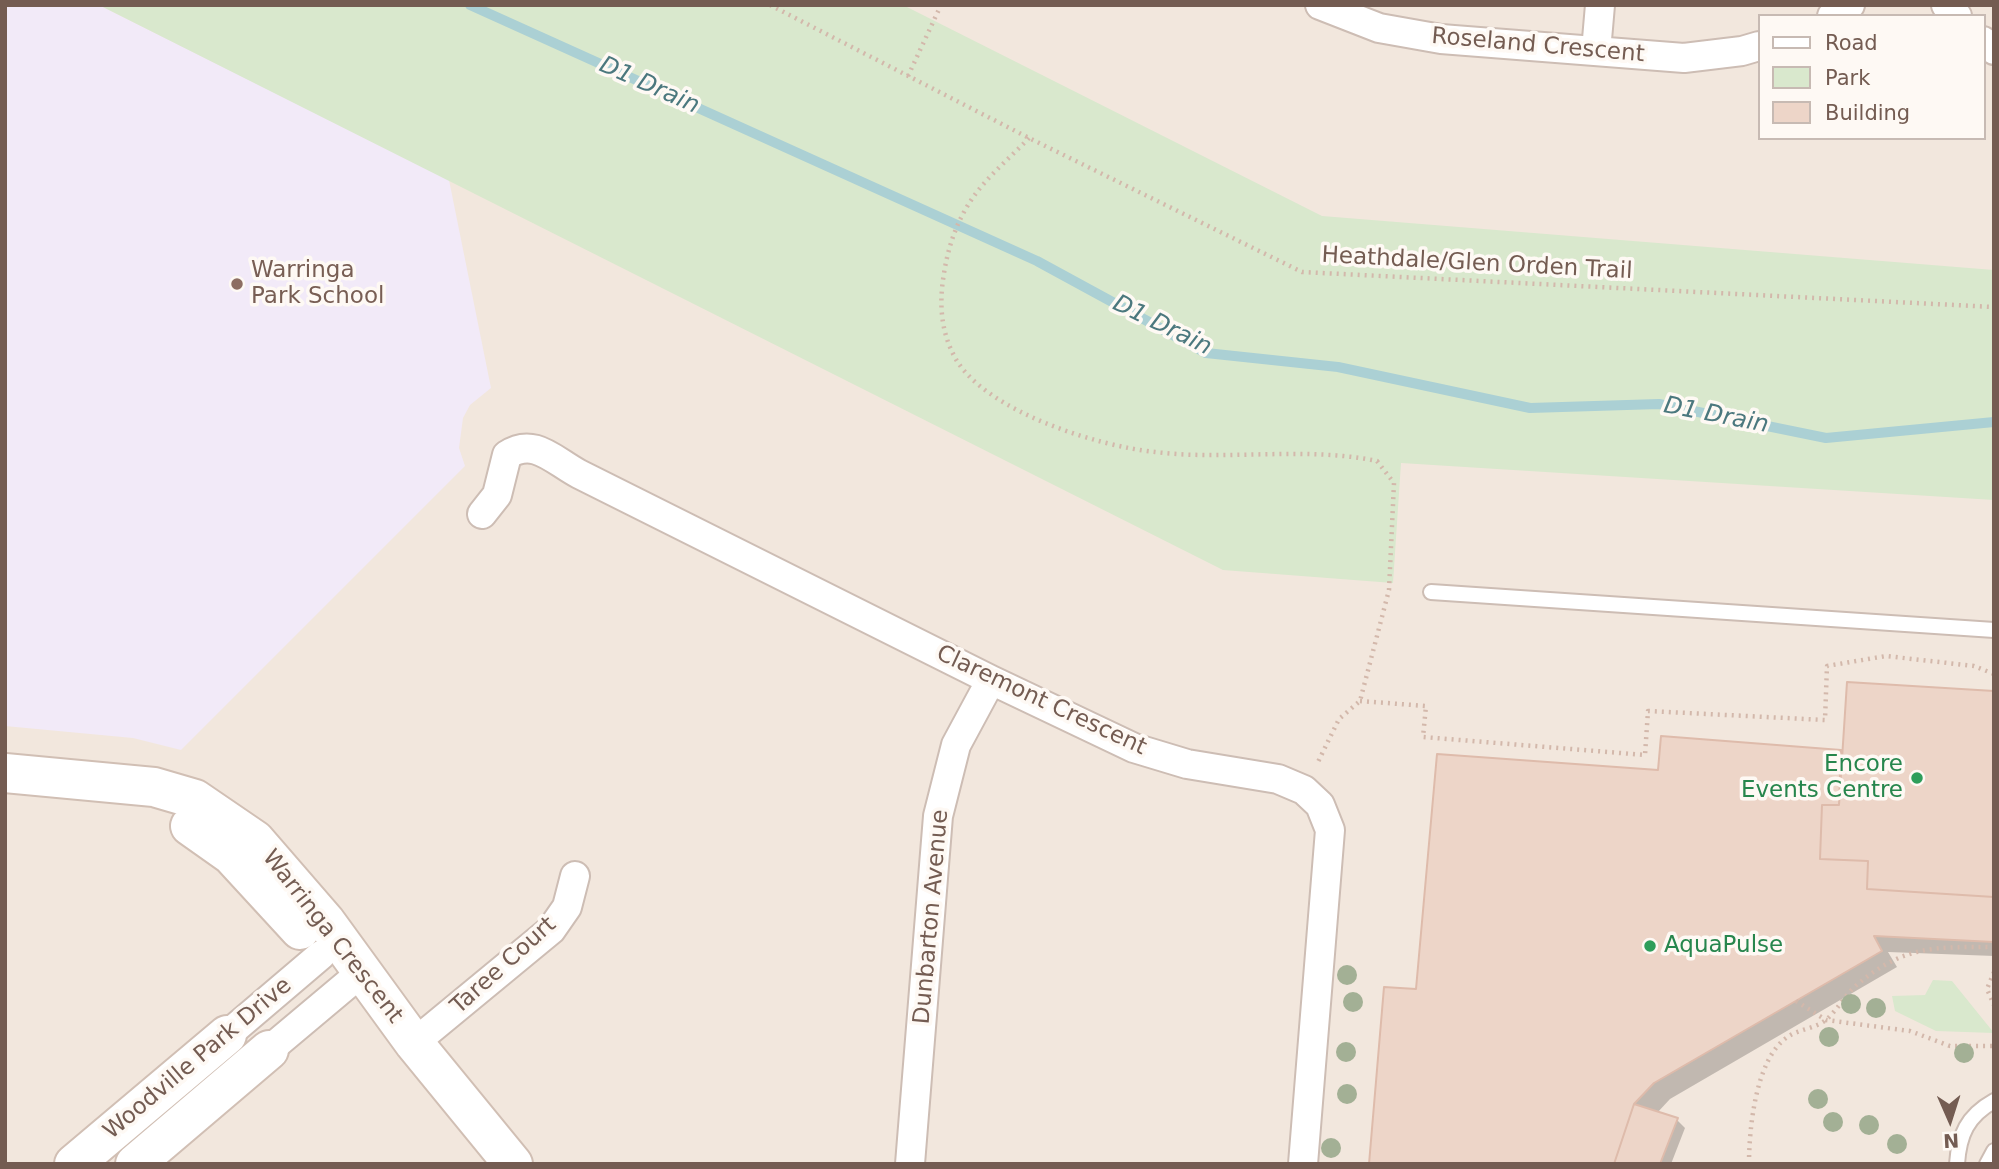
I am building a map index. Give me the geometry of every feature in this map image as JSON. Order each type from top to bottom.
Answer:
[{"type":"street","name":"Roseland Crescent","points":[[1320,5],[1380,28],[1441,39],[1684,58],[1758,46]]},
{"type":"street","points":[[1596,51],[1600,5]]},
{"type":"street","name":"Claremont Crescent","points":[[482,514],[497,495],[507,455],[520,446],[534,447],[579,474],[991,680],[1134,748],[1186,764],[1278,779],[1304,790]]},
{"type":"street","name":"Dunbarton Avenue","points":[[910,1164],[938,816],[956,746],[991,680]]},
{"type":"street","name":"Warringa Crescent","points":[[5,773],[92,782],[146,794],[195,799],[239,827],[260,865],[340,964],[414,1043],[513,1164]]},
{"type":"street","points":[[1303,1164],[1330,830],[1320,805],[1304,790]]},
{"type":"street","name":"Taree Court","points":[[414,1043],[551,929],[567,907],[575,876]]},
{"type":"street","name":"Woodville Park Drive","points":[[74,1164],[227,1035],[340,964]]},
{"type":"street","name":"Woodville Park Drive","points":[[135,1164],[269,1050],[340,964]]},
{"type":"lane","points":[[1432,592],[1994,631]]},
{"type":"lane","points":[[1956,1164],[1958,1143],[1964,1128],[1994,1101]]},
{"type":"lane","points":[[1987,1164],[1994,1151]]},
{"type":"path","name":"Heathdale/Glen Orden Trail","points":[[770,5],[1029,138],[1302,272],[1994,307]]},
{"type":"path","points":[[908,76],[941,5]]},
{"type":"path","points":[[1029,138],[974,195],[957,225],[946,260],[940,300],[947,338],[957,361],[975,383],[1045,424],[1082,436],[1154,452],[1345,454],[1377,461],[1394,483],[1388,590],[1360,701],[1339,719],[1304,790]]},
{"type":"path","points":[[1360,701],[1426,706],[1423,737],[1645,754],[1648,711],[1825,720],[1827,666],[1886,656],[1975,666],[1994,674]]},
{"type":"path","points":[[1749,1164],[1765,1062],[1775,1046],[1789,1035],[1826,1020],[1857,983],[1905,953],[1953,947],[1994,947]]},
{"type":"path","points":[[1994,972],[1987,989],[1994,1005]]},
{"type":"path","points":[[1796,1001],[1826,1020],[1910,1031],[1950,1046],[1994,1046]]},
{"type":"shaded area","points":[[5,5],[1994,5],[1994,1164],[5,1164]]},
{"type":"shaded area","name":"Warringa Park School","points":[[5,5],[99,5],[449,180],[491,388],[470,405],[463,418],[459,448],[465,466],[181,750],[133,738],[5,726]]},
{"type":"green space","points":[[99,5],[903,5],[1322,216],[1994,270],[1994,500],[1401,463],[1393,583],[1223,570]]},
{"type":"green space","points":[[1933,980],[1952,981],[1994,1033],[1936,1031],[1895,1011],[1892,996],[1925,995]]},
{"type":"building","name":"Encore Events Centre","points":[[1847,682],[1994,691],[1994,897],[1867,889],[1868,861],[1820,859],[1822,805],[1839,805]]},
{"type":"building","name":"AquaPulse","points":[[1661,736],[1841,750],[1839,805],[1822,805],[1820,859],[1868,861],[1867,889],[1994,897],[1994,942],[1874,936],[1882,951],[1654,1083],[1634,1104],[1614,1164],[1369,1164],[1384,987],[1416,989],[1437,754],[1658,770]]},
{"type":"building","points":[[1634,1104],[1678,1118],[1660,1164],[1614,1164]]},
{"type":"waterway","name":"D1 Drain","points":[[470,5],[1037,261],[1206,353],[1338,367],[1530,408],[1659,404],[1826,438],[1994,422]]},
{"type":"place","name":"Warringa Park School","points":[[237,284]]},
{"type":"place","name":"Encore Events Centre","points":[[1917,778]]},
{"type":"place","name":"AquaPulse","points":[[1650,946]]}]
